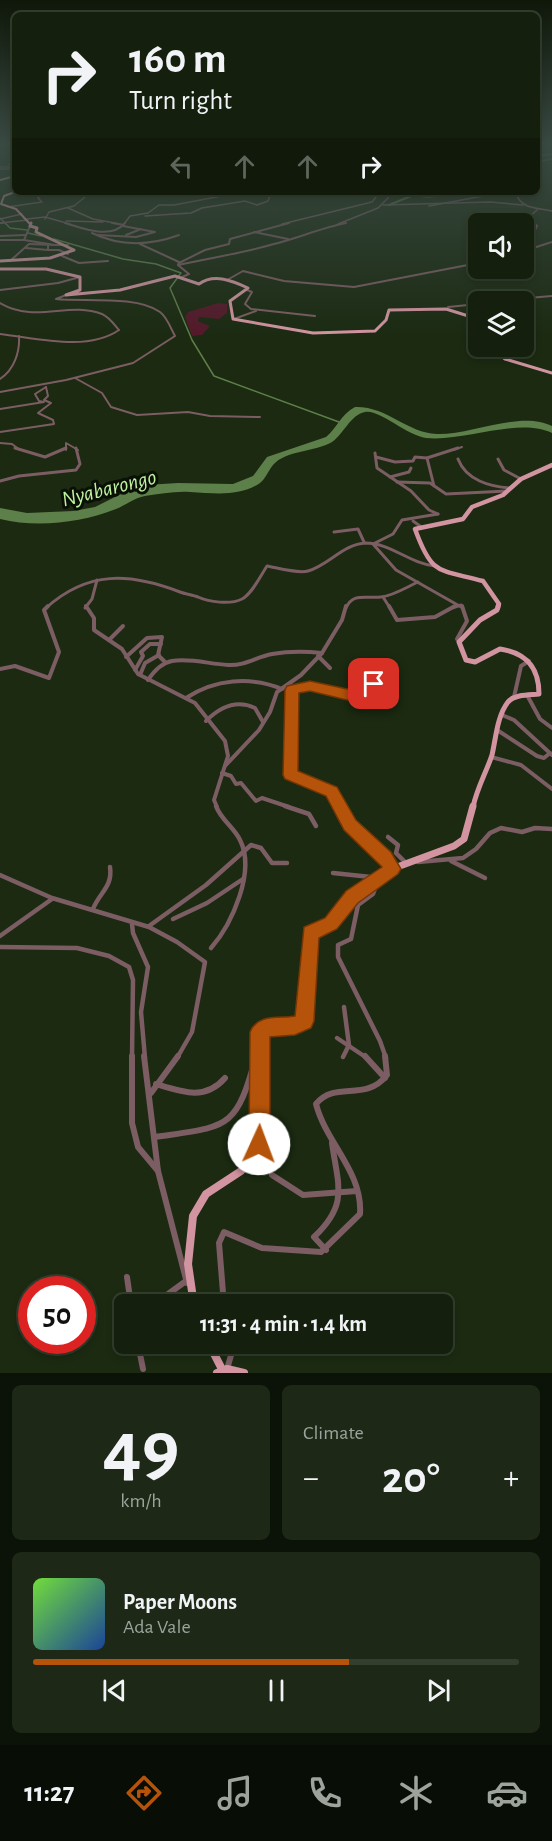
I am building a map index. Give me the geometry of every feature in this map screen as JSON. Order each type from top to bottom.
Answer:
[{"type":"main road","points":[[0,261],[10,262],[62,256],[74,249],[37,232],[38,228],[30,226],[31,222],[10,208]]},
{"type":"main road","points":[[0,269],[46,269],[80,277],[80,290],[66,295]]},
{"type":"main road","points":[[66,295],[123,290],[173,276],[199,284],[209,277],[247,287],[247,290],[230,301],[230,314],[234,319],[309,332],[376,331],[384,322],[387,310],[420,311],[448,307],[468,315]]},
{"type":"main road","points":[[503,357],[552,373]]},
{"type":"main road","points":[[191,1294],[191,1228],[197,1204],[206,1194],[244,1168],[258,1150],[260,1109],[258,1037],[263,1029],[295,1026],[304,1021],[310,933],[331,924],[352,897],[392,869],[416,862],[464,840],[469,828],[477,787],[491,757],[502,715],[514,697],[536,696],[540,692],[538,670],[530,660],[503,649],[470,662],[465,658],[459,641],[480,620],[497,610],[499,604],[483,581],[451,574],[435,566],[423,552],[421,538],[415,530],[420,525],[460,520],[472,507],[512,489],[521,479],[552,465]]},
{"type":"main road","points":[[214,1354],[223,1372],[244,1373]]},
{"type":"street","points":[[45,219],[50,211],[68,208]]},
{"type":"street","points":[[68,208],[104,222]]},
{"type":"street","points":[[86,230],[112,231],[124,225],[127,219],[148,213],[155,208]]},
{"type":"street","points":[[135,215],[191,213],[202,208]]},
{"type":"street","points":[[178,264],[194,255],[229,244],[232,237],[347,208]]},
{"type":"street","points":[[178,264],[214,259],[225,254],[290,239],[327,226],[345,223],[377,208]]},
{"type":"street","points":[[532,208],[552,211]]},
{"type":"street","points":[[533,213],[537,210]]},
{"type":"street","points":[[0,219],[22,214]]},
{"type":"street","points":[[0,224],[30,217],[62,221],[104,222],[155,232],[136,237],[95,234]]},
{"type":"street","points":[[62,221],[108,240],[160,241],[179,236]]},
{"type":"street","points":[[24,240],[30,226]]},
{"type":"street","points":[[122,235],[141,229]]},
{"type":"street","points":[[254,231],[290,239]]},
{"type":"street","points":[[0,235],[26,235]]},
{"type":"street","points":[[0,240],[24,240],[48,246],[55,245]]},
{"type":"street","points":[[133,242],[166,254],[189,274],[182,277]]},
{"type":"street","points":[[534,247],[552,242]]},
{"type":"street","points":[[30,243],[68,245]]},
{"type":"street","points":[[10,262],[30,243]]},
{"type":"street","points":[[48,246],[49,250]]},
{"type":"street","points":[[26,248],[49,250],[49,253],[60,251],[68,254]]},
{"type":"street","points":[[62,256],[79,263],[108,261]]},
{"type":"street","points":[[227,280],[243,271],[287,281],[354,287],[468,265]]},
{"type":"street","points":[[0,290],[58,283],[80,277]]},
{"type":"street","points":[[247,290],[252,292],[245,304],[257,311]]},
{"type":"street","points":[[0,410],[13,407],[21,410],[44,402],[39,401],[35,394],[46,387],[135,362],[175,334],[162,313],[153,308],[126,302],[81,302],[56,299],[66,295]]},
{"type":"street","points":[[448,307],[466,305],[480,297],[516,299],[552,296]]},
{"type":"street","points":[[0,303],[11,311],[46,316],[80,312],[101,314],[119,330],[113,335],[92,340],[48,340],[0,334]]},
{"type":"street","points":[[234,319],[257,311],[272,310],[315,316]]},
{"type":"street","points":[[0,379],[7,376],[13,368],[15,353],[21,343],[19,336]]},
{"type":"street","points":[[75,378],[102,393],[111,407],[137,415],[188,412],[210,416],[260,417]]},
{"type":"street","points":[[0,392],[64,381]]},
{"type":"street","points":[[0,432],[54,424],[53,420],[38,413],[51,404],[44,400],[48,396],[46,387]]},
{"type":"street","points":[[0,443],[12,444],[14,448],[45,457],[66,450],[66,443],[78,450],[80,464],[76,470],[19,476],[0,481]]},
{"type":"street","points":[[373,544],[393,534],[400,521],[438,514],[377,468],[375,455],[402,462],[413,461],[416,457],[427,458],[462,447]]},
{"type":"street","points":[[427,458],[435,486]]},
{"type":"street","points":[[458,459],[463,470],[488,484],[512,489]]},
{"type":"street","points":[[498,459],[500,466],[507,474],[521,479]]},
{"type":"street","points":[[390,477],[410,472],[411,468]]},
{"type":"street","points":[[397,482],[418,480],[442,489],[446,494],[512,489]]},
{"type":"street","points":[[409,520],[420,525]]},
{"type":"street","points":[[334,532],[358,529],[365,543]]},
{"type":"street","points":[[0,669],[18,665],[41,677],[50,678],[59,652],[44,610],[81,584],[97,580],[140,579],[198,597],[201,600],[234,602],[246,597],[267,566],[307,572],[351,546],[365,543],[398,552],[422,565],[435,566]]},
{"type":"street","points":[[373,544],[393,567],[461,605],[465,610],[467,620],[457,639],[459,641]]},
{"type":"street","points":[[97,580],[92,599],[85,608],[93,616],[94,630],[122,649],[140,675],[196,704],[206,721],[225,741],[228,752],[215,803],[222,818],[239,836],[247,860],[236,907],[224,934],[211,948]]},
{"type":"street","points":[[224,767],[249,743],[263,723],[278,692],[283,690],[320,655],[342,620],[347,604],[365,595],[382,597],[418,582]]},
{"type":"street","points":[[382,597],[397,620],[411,618],[417,621],[442,614],[449,608],[461,605]]},
{"type":"street","points":[[110,640],[123,626]]},
{"type":"street","points":[[126,657],[147,638],[162,637],[159,655],[145,663],[140,675]]},
{"type":"street","points":[[135,670],[138,660],[143,656],[141,651],[150,644],[161,644]]},
{"type":"street","points":[[148,680],[154,669],[165,662],[207,661],[227,665],[251,663],[273,654],[280,655],[294,651],[320,655],[330,668]]},
{"type":"street","points":[[159,655],[165,662]]},
{"type":"street","points":[[514,697],[521,666],[530,660]]},
{"type":"street","points":[[186,698],[202,689],[224,683],[262,682],[283,690]]},
{"type":"street","points":[[351,695],[352,691],[374,684]]},
{"type":"street","points":[[365,699],[326,687],[305,686],[292,689],[290,771],[292,776],[324,786],[334,794],[350,825],[385,857],[392,869]]},
{"type":"street","points":[[527,695],[540,719],[552,728]]},
{"type":"street","points":[[206,721],[217,710],[236,704],[255,708],[263,723]]},
{"type":"street","points":[[497,730],[509,735],[537,756],[544,758],[551,754],[514,720],[502,715]]},
{"type":"street","points":[[491,757],[521,765],[552,789]]},
{"type":"street","points":[[221,773],[230,775],[236,784],[242,783],[256,801],[262,798],[308,814],[316,826]]},
{"type":"street","points":[[416,862],[450,861],[471,853],[492,830],[511,827],[521,832],[535,828],[552,829]]},
{"type":"street","points":[[388,837],[398,845],[396,853],[407,864]]},
{"type":"street","points":[[149,927],[228,867],[244,849],[251,845],[259,846],[272,862],[287,863]]},
{"type":"street","points":[[450,861],[462,865],[475,877],[485,878]]},
{"type":"street","points":[[93,909],[97,898],[111,883],[110,867]]},
{"type":"street","points":[[223,1294],[219,1243],[224,1232],[230,1232],[244,1241],[264,1246],[317,1252],[326,1250],[344,1229],[359,1217],[362,1210],[357,1191],[317,1111],[319,1099],[334,1092],[364,1092],[375,1088],[386,1078],[388,1069],[378,1034],[343,971],[337,952],[338,945],[351,939],[358,905],[374,892],[377,880],[333,873]]},
{"type":"street","points":[[0,875],[52,898],[93,909],[132,924],[149,927],[177,942],[206,962],[192,1032],[182,1051],[150,1094]]},
{"type":"street","points":[[173,919],[207,903],[243,879]]},
{"type":"street","points":[[0,936],[52,898]]},
{"type":"street","points":[[132,924],[133,933],[148,967],[141,1012],[158,1171],[189,1289]]},
{"type":"street","points":[[0,947],[12,949],[70,946],[95,952],[129,967],[133,980],[132,1123],[138,1147],[158,1171]]},
{"type":"street","points":[[343,1057],[349,1045],[344,1007]]},
{"type":"street","points":[[337,1038],[363,1054],[386,1078]]},
{"type":"street","points":[[155,1137],[208,1128],[232,1117],[244,1097],[258,1049]]},
{"type":"street","points":[[156,1084],[203,1095],[214,1091],[225,1078]]},
{"type":"street","points":[[326,1250],[314,1237],[335,1215],[342,1193],[332,1139]]},
{"type":"street","points":[[272,1175],[303,1195],[357,1191]]},
{"type":"street","points":[[127,1277],[129,1294]]},
{"type":"street","points":[[168,1294],[186,1281]]},
{"type":"street","points":[[140,1354],[143,1369]]},
{"type":"street","points":[[223,1372],[231,1354]]},
{"type":"shaded area","points":[[218,303],[227,304],[227,313],[219,319],[199,317],[198,321],[210,326],[202,335],[192,336],[185,317],[188,312]]},
{"type":"shaded area","points":[[355,407],[377,411],[426,433],[450,433],[526,421],[552,426],[552,433],[523,428],[457,437],[426,438],[378,414],[365,412],[355,417],[332,442],[285,456],[273,465],[260,483],[249,489],[224,493],[179,492],[145,496],[102,514],[58,523],[14,522],[0,519],[0,508],[27,513],[73,511],[95,507],[131,489],[146,485],[233,484],[253,476],[267,457],[326,437],[346,413]]},
{"type":"waterway","points":[[0,218],[10,228],[27,230]]},
{"type":"waterway","points":[[28,233],[41,236]]},
{"type":"waterway","points":[[54,239],[123,259],[156,264],[181,273],[170,288],[192,340],[214,376],[339,422]]},
{"type":"route","points":[[259,1144],[258,1037],[260,1032],[267,1027],[295,1026],[304,1021],[310,933],[331,924],[352,897],[392,869],[385,857],[357,834],[350,825],[336,796],[324,786],[291,775],[292,690],[305,686],[326,687],[351,695],[352,691],[374,684]]},
{"type":"water label","name":"Nyabarongo","points":[[109,488]]}]
